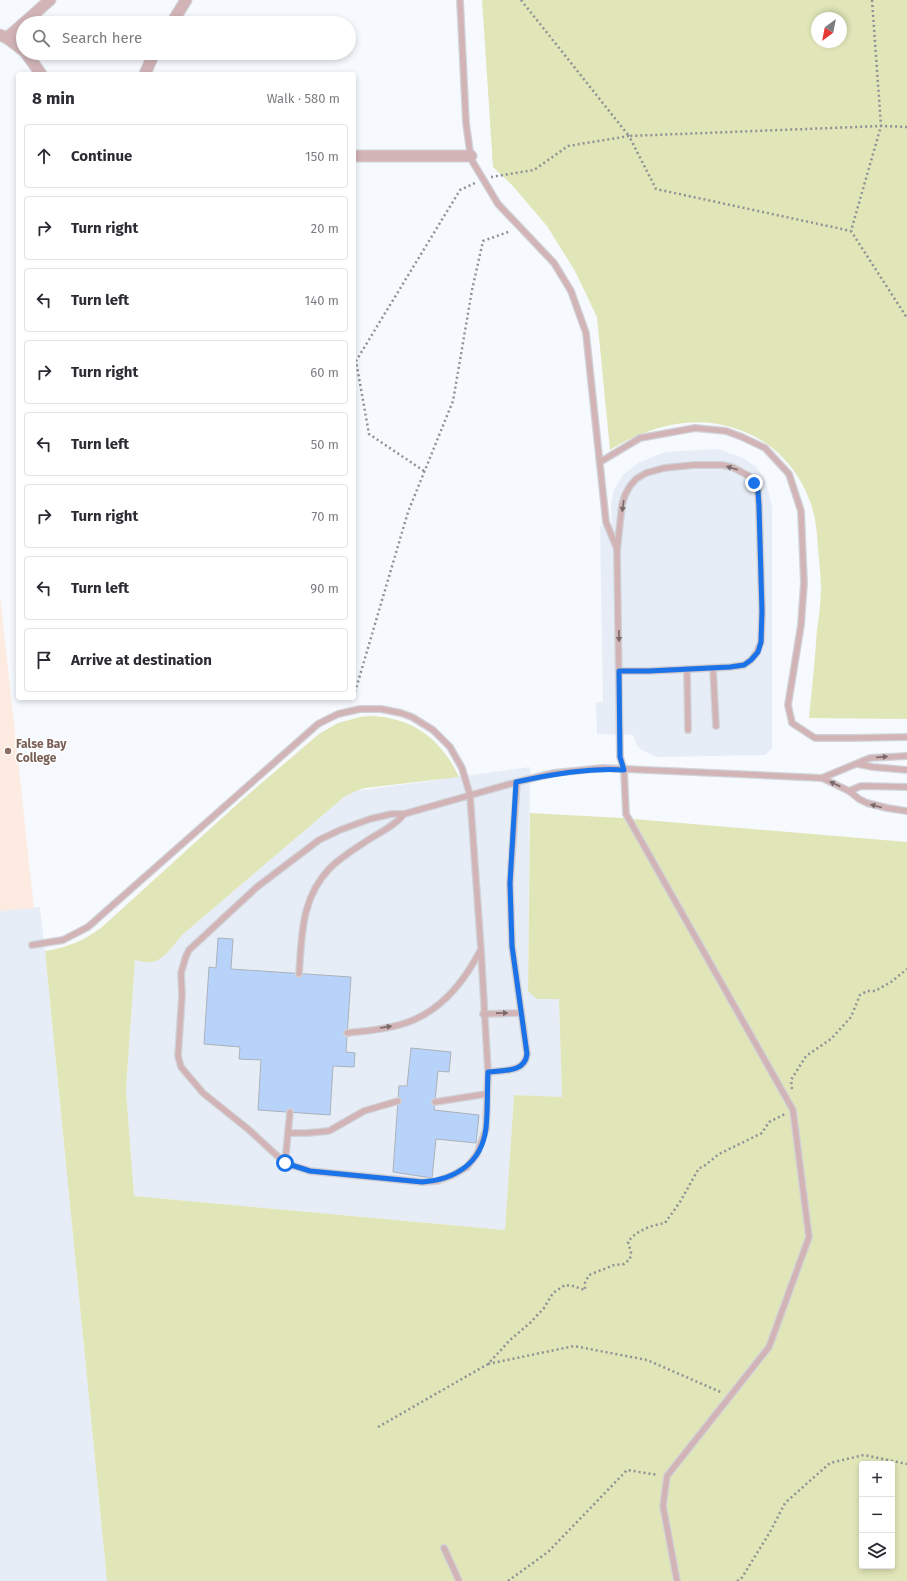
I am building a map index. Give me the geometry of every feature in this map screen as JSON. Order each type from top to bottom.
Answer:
[{"type":"street","points":[[31,16],[50,0]]},
{"type":"street","points":[[176,16],[186,0]]},
{"type":"street","points":[[16,28],[3,37],[16,45]]},
{"type":"street","points":[[31,60],[40,72]]},
{"type":"street","points":[[146,72],[151,60]]},
{"type":"street","points":[[356,156],[471,156]]},
{"type":"lane","points":[[460,0],[466,123],[471,158],[498,204],[519,228],[554,263],[571,291],[586,333],[606,522],[617,551]]},
{"type":"lane","points":[[600,462],[640,438],[695,428],[726,432],[742,437],[765,448],[789,474],[801,511],[804,583],[801,625],[788,705],[792,723],[815,738],[907,737]]},
{"type":"lane","points":[[619,671],[730,667],[744,665],[758,652],[761,642],[762,611],[759,507],[758,491],[749,476],[732,467],[722,465],[694,465],[664,468],[646,473],[636,479],[625,495],[617,551],[620,757],[624,770],[626,814],[793,1110],[809,1237],[769,1347],[667,1476],[663,1506],[677,1581]]},
{"type":"lane","points":[[713,668],[716,726]]},
{"type":"lane","points":[[687,669],[688,730]]},
{"type":"lane","points":[[32,945],[63,940],[88,927],[308,731],[323,722],[338,714],[360,709],[381,709],[401,713],[423,723],[442,738],[457,757],[470,794],[488,1072],[486,1094],[486,1129],[477,1154],[467,1167],[453,1176],[437,1181],[422,1182],[310,1171],[285,1163],[248,1129],[203,1092],[181,1067],[178,1056],[182,995],[181,973],[183,963],[189,950],[258,887],[319,840],[370,819],[391,814],[404,814],[470,794],[516,782],[575,771],[603,768],[822,778],[849,791],[867,803],[907,811]]},
{"type":"lane","points":[[822,778],[870,758],[907,756]]},
{"type":"lane","points":[[858,764],[907,770]]},
{"type":"lane","points":[[488,1072],[520,1068],[526,1061],[527,1054],[512,946],[510,883],[516,782]]},
{"type":"lane","points":[[849,791],[861,786],[907,787]]},
{"type":"lane","points":[[299,974],[303,924],[307,905],[314,889],[331,866],[398,822],[404,814]]},
{"type":"lane","points":[[347,1033],[399,1025],[411,1021],[429,1011],[444,1001],[457,987],[472,967],[481,950]]},
{"type":"lane","points":[[484,1014],[521,1013]]},
{"type":"lane","points":[[435,1102],[486,1094]]},
{"type":"lane","points":[[288,1133],[330,1131],[364,1111],[398,1101]]},
{"type":"lane","points":[[285,1163],[290,1112]]},
{"type":"lane","points":[[444,1548],[459,1581]]},
{"type":"path","points":[[521,0],[629,136],[881,126],[907,127]]},
{"type":"path","points":[[872,0],[881,126],[851,231],[907,318]]},
{"type":"path","points":[[356,689],[408,512],[452,400],[472,290],[483,241],[519,228]]},
{"type":"path","points":[[378,1427],[488,1364],[510,1340],[530,1323],[544,1308],[553,1293],[565,1285],[585,1290],[585,1283],[588,1275],[614,1265],[624,1264],[630,1259],[631,1252],[628,1242],[632,1235],[655,1224],[665,1223],[680,1202],[699,1168],[703,1167],[719,1154],[762,1133],[769,1122],[793,1110],[791,1080],[806,1056],[831,1039],[851,1017],[860,995],[867,991],[875,991],[891,982],[907,969]]},
{"type":"path","points":[[488,1364],[574,1346],[647,1360],[730,1396]]},
{"type":"path","points":[[737,1581],[741,1578],[770,1532],[785,1503],[830,1463],[864,1455],[907,1464]]},
{"type":"path","points":[[508,1581],[548,1552],[627,1470],[667,1476]]},
{"type":"shaded area","points":[[718,449],[745,459],[756,467],[765,479],[772,507],[772,748],[765,755],[657,757],[637,746],[633,735],[597,734],[596,702],[603,702],[600,526],[612,525],[611,504],[614,490],[623,475],[638,463],[665,452]]},
{"type":"shaded area","name":"False Bay College","points":[[0,595],[34,908],[0,911]]},
{"type":"shaded area","points":[[530,767],[528,991],[547,999],[559,998],[562,1098],[514,1095],[505,1230],[134,1196],[126,1090],[135,960],[151,962],[158,960],[166,954],[182,935],[344,797],[356,791]]},
{"type":"shaded area","points":[[40,907],[107,1581],[0,1581],[0,911]]},
{"type":"green space","points":[[482,0],[907,0],[907,719],[809,718],[821,593],[817,531],[811,504],[799,478],[782,457],[771,447],[760,439],[734,428],[702,422],[670,425],[654,429],[610,450],[597,317],[575,271],[547,226],[512,185],[493,167]]},
{"type":"green space","points":[[371,716],[400,721],[413,726],[435,742],[444,752],[459,777],[365,788],[344,797],[182,935],[160,959],[151,962],[135,960],[126,1090],[134,1196],[505,1230],[514,1095],[562,1097],[559,999],[537,999],[528,991],[530,813],[622,818],[907,842],[907,1581],[107,1581],[45,951],[74,943],[88,937],[101,928],[243,799],[319,734],[338,723],[360,717]]},
{"type":"building","points":[[218,938],[233,939],[231,969],[351,977],[346,1052],[355,1053],[354,1067],[333,1066],[330,1115],[258,1110],[261,1060],[239,1059],[240,1047],[204,1044],[209,967],[216,968]]},
{"type":"building","points":[[411,1048],[451,1052],[449,1072],[438,1071],[434,1110],[479,1115],[476,1143],[436,1139],[432,1178],[393,1172],[399,1086],[407,1086]]},
{"type":"place","name":"False Bay College","points":[[8,751]]},
{"type":"route","points":[[285,1163],[310,1171],[422,1182],[437,1181],[453,1176],[467,1167],[477,1154],[486,1129],[486,1094],[488,1072],[520,1068],[526,1061],[527,1054],[512,946],[510,883],[516,782],[554,774],[603,768],[624,770],[620,757],[619,671],[730,667],[744,665],[758,652],[761,642],[762,611],[759,507],[758,491],[754,483]]}]
